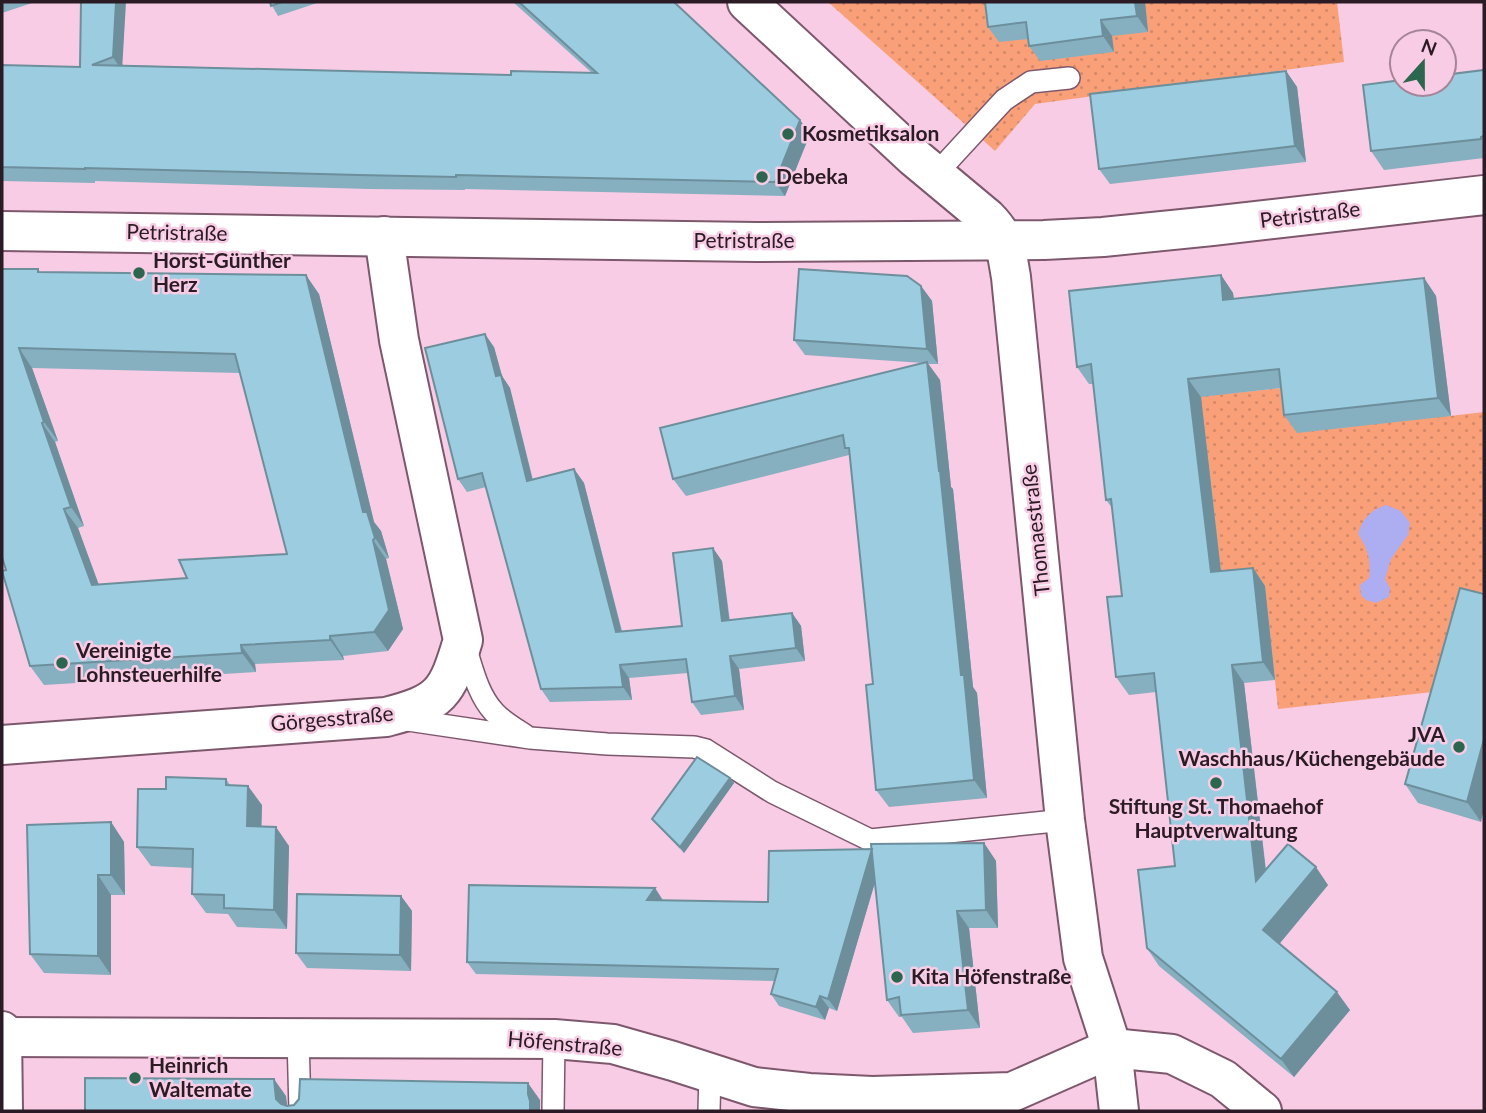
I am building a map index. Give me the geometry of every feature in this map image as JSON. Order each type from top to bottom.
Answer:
[{"type":"street","points":[[747,2],[934,175],[995,226],[1004,240]]},
{"type":"street","name":"Petristraße","points":[[2,231],[756,242],[1004,240],[1103,237],[1484,195]]},
{"type":"street","name":"Görgesstraße","points":[[2,746],[386,717],[415,709],[435,699],[448,682],[463,640],[399,340],[384,236]]},
{"type":"street","name":"Thomaestraße","points":[[1004,240],[1011,277],[1065,820],[1083,958],[1112,1048],[1119,1111]]},
{"type":"street","points":[[2,1031],[3,1111]]},
{"type":"street","name":"Höfenstraße","points":[[2,1037],[554,1039],[613,1044],[754,1087],[809,1093],[846,1103],[872,1096],[1012,1092],[1112,1048]]},
{"type":"street","points":[[1112,1048],[1172,1054],[1223,1079],[1262,1111]]},
{"type":"lane","points":[[934,175],[1004,100],[1031,82],[1069,78]]},
{"type":"lane","points":[[463,640],[476,681],[492,710],[507,724],[530,738]]},
{"type":"lane","points":[[386,717],[530,738],[694,747],[706,750],[772,792],[870,840],[1065,820]]},
{"type":"lane","points":[[298,1037],[300,1111]]},
{"type":"lane","points":[[553,1111],[554,1039]]},
{"type":"lane","points":[[709,1111],[710,1072]]},
{"type":"shaded area","points":[[828,2],[1337,2],[1344,62],[1035,104],[995,151]]},
{"type":"shaded area","points":[[1291,387],[1450,416],[1484,412],[1484,588],[1474,608],[1451,690],[1278,709],[1265,586],[1179,595],[1157,401]]},
{"type":"water","points":[[1386,505],[1401,511],[1410,523],[1408,535],[1391,559],[1385,579],[1390,588],[1389,597],[1376,603],[1361,595],[1360,585],[1369,578],[1370,566],[1358,534],[1368,515]]},
{"type":"building","points":[[81,2],[116,2],[113,57],[92,65],[511,75],[511,71],[597,73],[519,2],[674,2],[800,120],[775,182],[2,167],[2,65],[80,67]]},
{"type":"building","points":[[985,2],[1135,2],[1137,16],[1101,20],[1103,36],[1029,46],[1026,22],[988,27]]},
{"type":"building","points":[[1484,70],[1484,136],[1481,139],[1371,151],[1363,85],[1388,82],[1388,98],[1458,98],[1458,73]]},
{"type":"building","points":[[1286,71],[1295,146],[1099,169],[1090,94]]},
{"type":"building","points":[[2,269],[38,269],[38,272],[306,275],[363,512],[367,512],[375,538],[373,540],[389,610],[374,632],[330,636],[330,640],[241,645],[242,653],[30,666],[2,571],[6,570],[2,557]],"holes":[[[19,348],[235,354],[287,554],[179,560],[187,578],[92,585],[64,509],[71,507]]]},
{"type":"building","points":[[799,269],[907,276],[921,286],[927,349],[794,340]]},
{"type":"building","points":[[1221,275],[1223,300],[1424,278],[1438,398],[1284,415],[1279,369],[1188,379],[1211,572],[1253,568],[1263,662],[1232,665],[1256,881],[1288,844],[1316,867],[1263,930],[1337,992],[1281,1059],[1147,948],[1138,870],[1175,866],[1154,673],[1116,677],[1107,597],[1122,596],[1111,499],[1106,500],[1091,364],[1077,367],[1069,291]]},
{"type":"building","points":[[485,334],[496,376],[501,375],[527,481],[574,469],[616,632],[682,626],[673,553],[713,548],[722,621],[792,613],[796,648],[730,656],[735,696],[692,702],[686,659],[620,665],[623,687],[541,689],[482,473],[458,479],[425,348]]},
{"type":"building","points":[[927,362],[974,780],[876,790],[866,685],[873,684],[849,448],[845,448],[843,435],[673,479],[660,428]]},
{"type":"building","name":"JVA Waschhaus/Küchengebäude","points":[[1460,588],[1484,594],[1484,739],[1467,802],[1405,784]]},
{"type":"building","points":[[697,757],[730,778],[680,847],[652,819]]},
{"type":"building","points":[[166,777],[226,779],[226,785],[248,786],[247,826],[276,827],[274,910],[224,908],[224,895],[192,894],[193,849],[137,847],[138,789],[166,789]]},
{"type":"building","points":[[111,822],[111,875],[98,875],[98,956],[30,954],[27,825]]},
{"type":"building","points":[[984,843],[986,910],[957,911],[968,1010],[901,1015],[899,997],[887,1000],[871,844]]},
{"type":"building","points":[[872,849],[828,999],[820,996],[816,1007],[771,994],[778,969],[467,962],[469,885],[655,888],[647,900],[768,902],[769,851]]},
{"type":"building","points":[[297,894],[401,896],[400,955],[296,953]]},
{"type":"building","points":[[85,1078],[274,1079],[276,1099],[287,1106],[294,1105],[299,1099],[300,1079],[528,1083],[530,1111],[85,1111]]},
{"type":"place","name":"Kosmetiksalon","points":[[788,134]]},
{"type":"place","name":"Debeka","points":[[762,177]]},
{"type":"place","name":"Horst-Günther Herz","points":[[139,273]]},
{"type":"place","name":"Vereinigte Lohnsteuerhilfe","points":[[62,663]]},
{"type":"place","name":"JVA Waschhaus/Küchengebäude","points":[[1459,747]]},
{"type":"place","name":"Stiftung St. Thomaehof Hauptverwaltung","points":[[1216,783]]},
{"type":"place","name":"Kita Höfenstraße","points":[[897,977]]},
{"type":"place","name":"Heinrich Waltemate","points":[[135,1078]]}]
